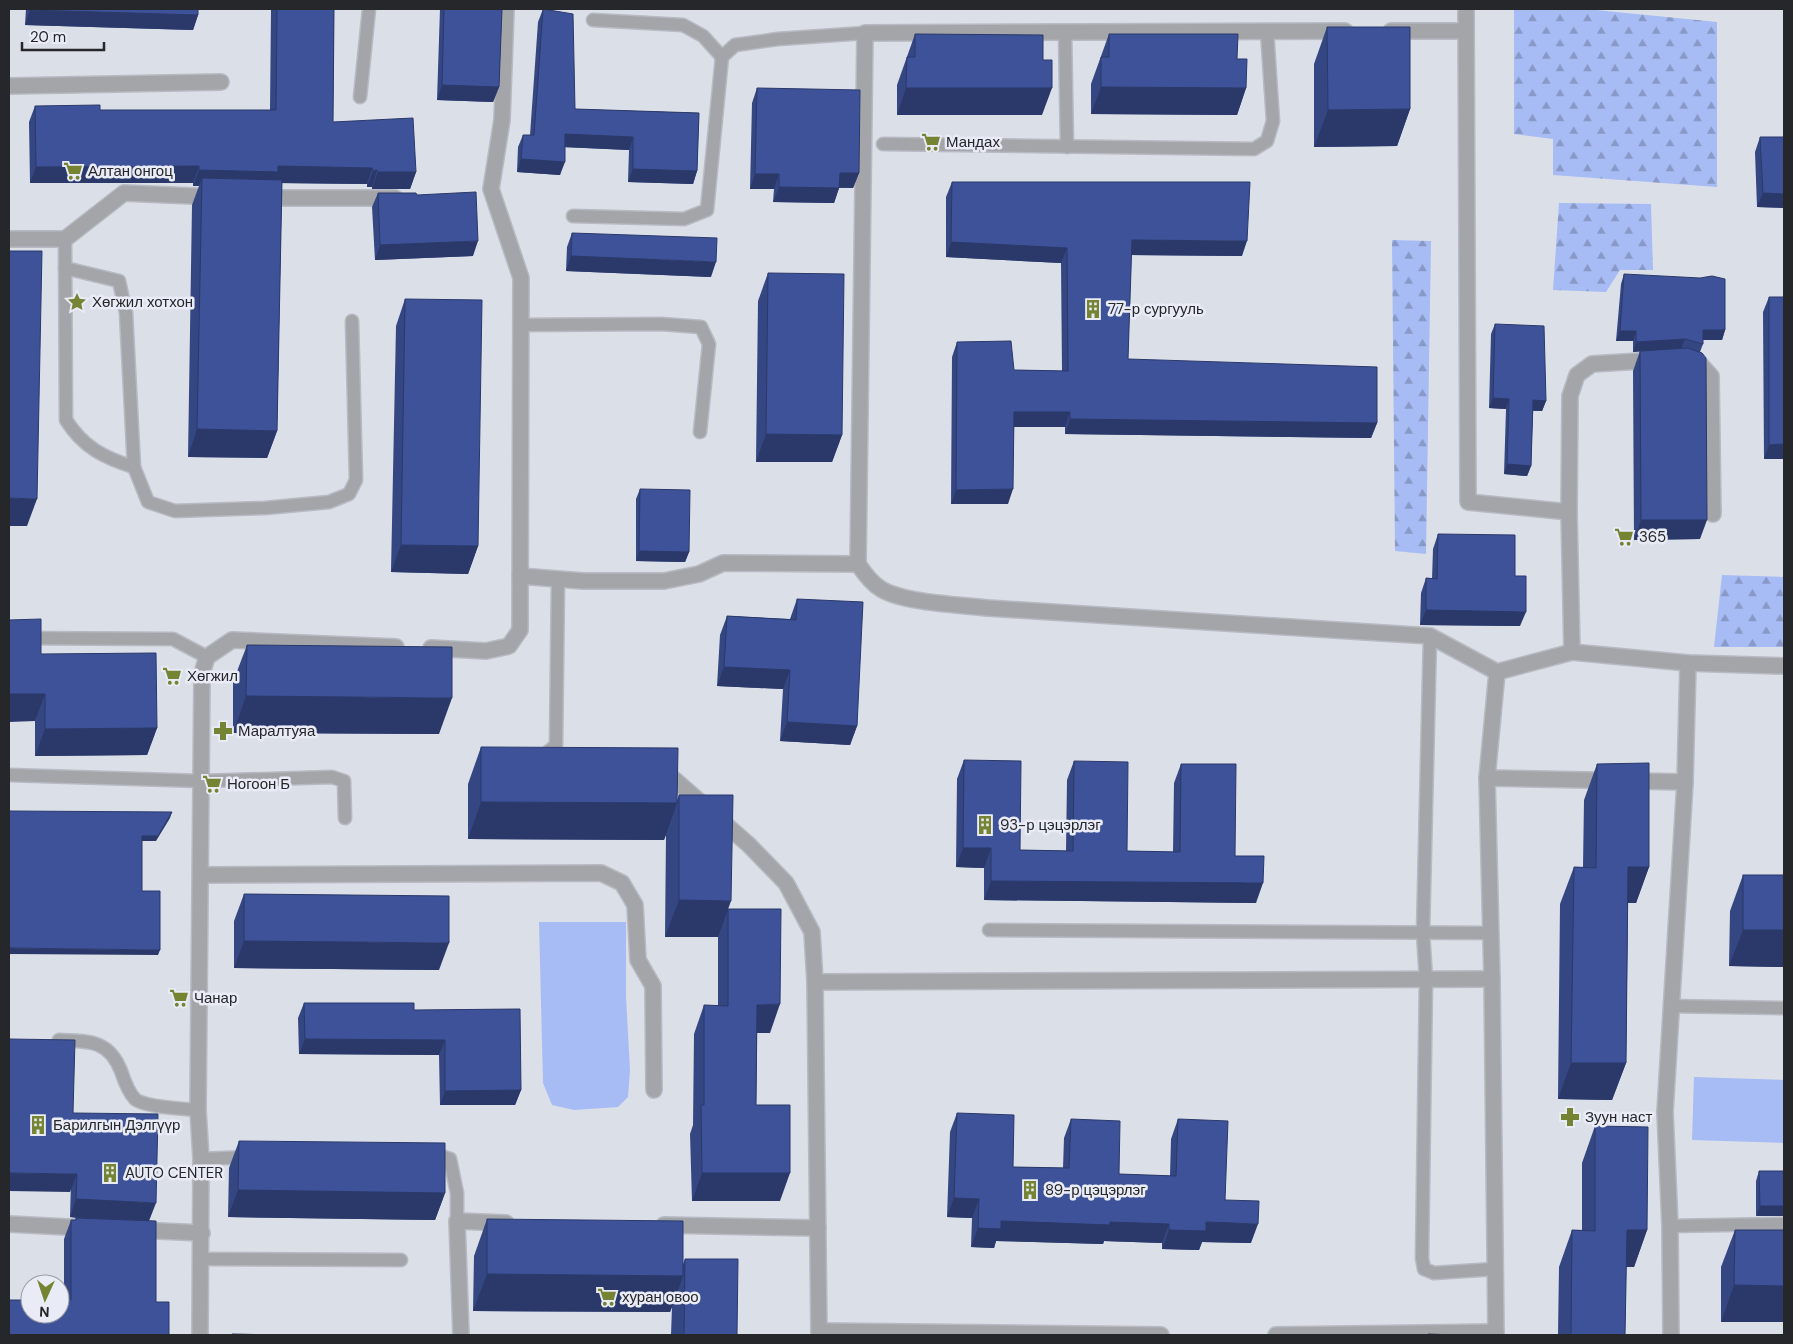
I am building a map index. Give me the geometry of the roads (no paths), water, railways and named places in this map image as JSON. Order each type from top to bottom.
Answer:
[{"type":"street","points":[[200,1335],[202,1233],[198,1110],[202,674],[207,657],[232,640],[486,651],[509,646],[520,630],[521,278],[491,189],[502,120],[506,9]]},
{"type":"street","points":[[1466,9],[1468,502],[1569,512]]},
{"type":"street","points":[[1377,31],[1466,30]]},
{"type":"street","points":[[1357,31],[865,33],[858,564],[869,580],[882,590],[903,597],[998,609],[1430,636],[1497,672],[1572,652],[1688,663],[1784,666]]},
{"type":"street","points":[[9,86],[221,82]]},
{"type":"street","points":[[473,192],[491,189]]},
{"type":"street","points":[[9,239],[65,240],[124,193],[228,197]]},
{"type":"street","points":[[247,198],[409,198]]},
{"type":"street","points":[[1572,652],[1569,512],[1570,396],[1577,375],[1592,364],[1682,358],[1700,364],[1711,376],[1713,514]]},
{"type":"street","points":[[520,576],[583,580],[664,581],[699,574],[723,563],[858,564]]},
{"type":"street","points":[[1671,1335],[1670,1226],[1665,1112],[1685,782],[1688,663]]},
{"type":"street","points":[[1276,1335],[1496,1333],[1492,979],[1487,778],[1497,672]]},
{"type":"street","points":[[1487,778],[1685,782]]},
{"type":"street","points":[[675,780],[749,845],[786,883],[812,932],[815,982],[819,1333],[1161,1335]]},
{"type":"street","points":[[201,875],[601,873],[622,883],[636,905],[638,960],[653,986],[654,1090]]},
{"type":"street","points":[[815,982],[1492,979]]},
{"type":"street","points":[[461,1335],[457,1221],[524,1223]]},
{"type":"street","points":[[9,1224],[105,1228]]},
{"type":"street","points":[[652,1225],[818,1228]]},
{"type":"street","points":[[124,1229],[202,1233]]},
{"type":"lane","points":[[360,96],[369,9]]},
{"type":"lane","points":[[593,20],[683,25],[703,36],[722,57]]},
{"type":"lane","points":[[883,144],[1254,149],[1267,141],[1273,121],[1268,31]]},
{"type":"lane","points":[[1065,32],[1067,147]]},
{"type":"lane","points":[[572,216],[684,219],[707,210],[722,57],[734,45],[778,39],[865,33]]},
{"type":"lane","points":[[65,240],[66,420],[76,436],[98,453],[134,468]]},
{"type":"lane","points":[[65,268],[119,281],[126,313],[134,468],[148,502],[175,511],[265,508],[329,502],[349,494],[356,480],[352,322]]},
{"type":"lane","points":[[520,325],[661,324],[701,327],[709,344],[700,432]]},
{"type":"lane","points":[[522,757],[542,757],[556,745],[558,579]]},
{"type":"lane","points":[[1430,636],[1423,933],[1426,979],[1422,1258],[1424,1268],[1434,1273],[1495,1269]]},
{"type":"lane","points":[[9,638],[173,639],[207,657]]},
{"type":"lane","points":[[9,776],[201,781],[332,777],[344,781],[345,818]]},
{"type":"lane","points":[[989,930],[1491,933]]},
{"type":"lane","points":[[1672,1006],[1784,1008]]},
{"type":"lane","points":[[46,1040],[82,1041],[105,1047],[116,1058],[125,1082],[136,1100],[154,1106],[198,1110]]},
{"type":"lane","points":[[416,1151],[426,1151],[450,1159],[457,1193],[457,1221]]},
{"type":"lane","points":[[201,1159],[266,1156]]},
{"type":"lane","points":[[1670,1226],[1784,1224]]},
{"type":"lane","points":[[201,1259],[402,1260]]},
{"type":"place","name":"Мандах","points":[[931,142]]},
{"type":"place","name":"Алтан онгоц","points":[[73,171]]},
{"type":"place","name":"Хөгжил хотхон","points":[[77,302]]},
{"type":"place","name":"77-р сургууль","points":[[1093,309]]},
{"type":"place","name":"365","points":[[1624,537]]},
{"type":"place","name":"Хөгжил","points":[[172,676]]},
{"type":"place","name":"Маралтуяа","points":[[223,731]]},
{"type":"place","name":"Ногоон Б","points":[[212,784]]},
{"type":"place","name":"93-р цэцэрлэг","points":[[985,825]]},
{"type":"place","name":"Чанар","points":[[179,998]]},
{"type":"place","name":"Зуун наст","points":[[1570,1117]]},
{"type":"place","name":"Барилгын Дэлгүүр","points":[[38,1125]]},
{"type":"place","name":"AUTO CENTER","points":[[110,1173]]},
{"type":"place","name":"89-р цэцэрлэг","points":[[1030,1190]]},
{"type":"place","name":"хуран овоо","points":[[607,1297]]}]
